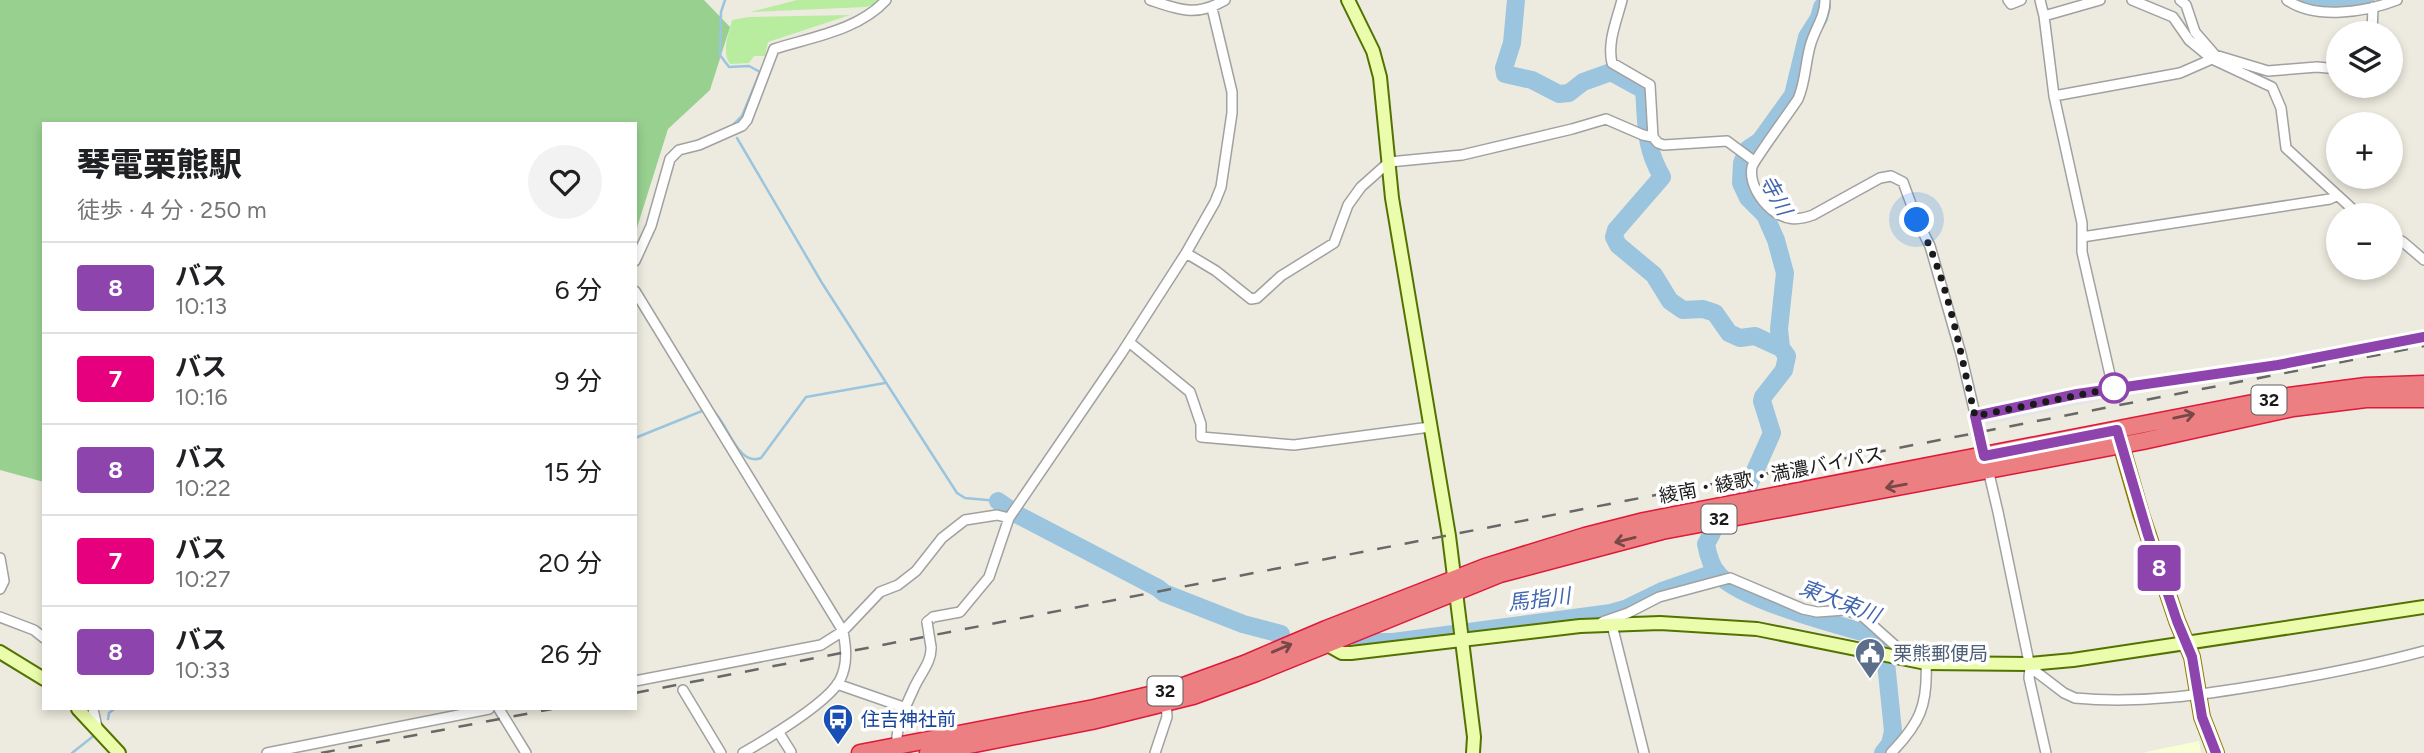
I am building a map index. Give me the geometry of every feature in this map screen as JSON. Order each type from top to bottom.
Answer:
[{"type":"highway","name":"綾南・綾歌・満濃バイパス","points":[[2119,438],[2321,391],[2424,384]]},
{"type":"highway","name":"綾南・綾歌・満濃バイパス","points":[[928,753],[1092,722],[1256,673],[1326,645],[1455,585],[1485,566],[1585,536],[1644,522],[2293,408],[2366,399],[2424,399]]},
{"type":"highway","name":"綾南・綾歌・満濃バイパス","points":[[860,753],[1165,698],[1244,664],[1455,585]]},
{"type":"main road","points":[[2119,438],[2141,513],[2177,621],[2192,657],[2202,717],[2216,753]]},
{"type":"street","points":[[637,257],[651,226],[670,159],[679,150],[699,145],[742,126],[747,120],[774,49],[842,28],[864,18],[886,0]]},
{"type":"street","points":[[1150,0],[1188,11],[1212,8],[1225,0]]},
{"type":"street","points":[[1348,0],[1377,64],[1388,162],[1455,585],[1474,737],[1473,753]]},
{"type":"street","points":[[1622,0],[1609,52],[1615,65],[1650,85],[1649,136]]},
{"type":"street","points":[[1749,157],[1798,99],[1803,88],[1811,43],[1825,12],[1825,0]]},
{"type":"street","points":[[2008,0],[2011,4],[2021,0]]},
{"type":"street","points":[[2040,0],[2054,96],[2082,223],[2082,252],[2113,388]]},
{"type":"street","points":[[2044,16],[2101,0]]},
{"type":"street","points":[[2133,0],[2173,17],[2189,40],[2214,57],[2272,87],[2281,108],[2286,148],[2345,203]]},
{"type":"street","points":[[2180,0],[2186,5],[2195,32],[2214,57],[2268,71],[2326,67]]},
{"type":"street","points":[[2287,0],[2306,10],[2336,11],[2373,7],[2397,0]]},
{"type":"street","points":[[2372,21],[2373,7]]},
{"type":"street","points":[[897,746],[896,738],[906,708],[932,655],[927,622],[933,617],[960,612],[967,607],[989,577],[1013,514],[1129,342],[1215,202],[1232,113],[1232,92],[1212,8]]},
{"type":"street","points":[[2054,96],[2180,73],[2214,57]]},
{"type":"street","points":[[1186,253],[1216,271],[1251,299],[1256,298],[1281,276],[1334,243],[1348,205],[1361,187],[1388,162],[1462,155],[1572,129],[1606,118],[1664,145],[1727,141],[1749,157],[1752,176],[1762,200],[1780,215],[1791,219],[1813,215],[1880,178],[1891,176],[1903,182],[1930,246],[1961,354],[2046,753]]},
{"type":"street","points":[[2082,237],[2330,200],[2336,196]]},
{"type":"street","points":[[2403,243],[2424,260]]},
{"type":"street","points":[[637,293],[843,631],[846,652],[844,667],[834,690],[779,733],[743,753]]},
{"type":"street","points":[[1975,416],[2113,388],[2278,365],[2424,337]]},
{"type":"street","points":[[1129,342],[1190,392],[1201,424],[1201,438],[1294,445],[1430,426]]},
{"type":"street","points":[[637,681],[821,645],[843,631],[880,592],[898,585],[916,571],[942,538],[965,520],[1013,514]]},
{"type":"street","points":[[0,558],[4,581],[0,589]]},
{"type":"street","points":[[1594,625],[1628,613],[1658,597],[1723,578],[1803,609],[1817,612],[1845,610],[1861,615],[1898,648],[1906,659]]},
{"type":"street","points":[[1326,645],[1342,653],[1351,653],[1461,635],[1594,625],[1684,623],[1757,629],[1926,663],[2029,666],[2424,607]]},
{"type":"street","points":[[0,617],[34,630],[42,636]]},
{"type":"street","points":[[1612,625],[1644,753]]},
{"type":"street","points":[[2029,666],[2064,694],[2075,698],[2153,700],[2340,671],[2424,651]]},
{"type":"street","points":[[0,652],[42,678]]},
{"type":"street","points":[[1891,753],[1913,730],[1923,706],[1927,691],[1926,663]]},
{"type":"street","points":[[837,684],[906,708]]},
{"type":"street","points":[[683,690],[721,753]]},
{"type":"street","points":[[1155,753],[1167,717],[1165,698]]},
{"type":"street","points":[[79,710],[119,753]]},
{"type":"street","points":[[93,710],[97,728]]},
{"type":"street","points":[[267,753],[484,710]]},
{"type":"street","points":[[500,710],[526,753]]},
{"type":"street","points":[[779,733],[791,752]]},
{"type":"shaded area","points":[[2108,393],[2109,399],[1985,425],[1984,418]]},
{"type":"shaded area","points":[[2199,741],[2201,753],[2144,753],[2146,752]]},
{"type":"green space","points":[[0,0],[704,0],[730,27],[710,90],[668,129],[637,228],[637,122],[42,122],[42,481],[0,470]]},
{"type":"green space","points":[[797,0],[879,0],[866,7],[750,12]]},
{"type":"green space","points":[[850,15],[768,42],[765,56],[754,56],[749,63],[730,64],[727,59],[726,42],[732,20],[749,17]]},
{"type":"water","points":[[2295,0],[2375,0],[2372,3],[2338,8],[2299,5]]},
{"type":"waterway","points":[[725,0],[721,12],[720,55],[729,67],[749,66],[760,72],[742,116],[731,127]]},
{"type":"waterway","name":"東大束川","points":[[1516,0],[1512,43],[1504,68],[1505,74],[1532,80],[1559,94],[1569,93],[1583,82],[1611,72],[1644,90],[1649,145],[1662,177],[1616,230],[1614,237],[1618,245],[1654,275],[1670,301],[1683,310],[1703,309],[1715,313],[1729,333],[1740,338],[1755,336],[1781,348],[1787,356],[1784,370],[1763,397],[1772,433],[1747,489]]},
{"type":"waterway","name":"寺川","points":[[1781,348],[1779,329],[1785,273],[1776,240],[1765,215],[1748,198],[1741,183],[1742,163],[1748,149],[1760,141],[1793,95],[1807,37],[1819,18],[1822,7]]},
{"type":"waterway","points":[[737,138],[822,283],[957,493],[965,498],[998,501]]},
{"type":"waterway","points":[[714,412],[740,451],[753,459],[761,458],[806,397],[885,383]]},
{"type":"waterway","points":[[637,437],[702,411]]},
{"type":"waterway","name":"馬指川","points":[[998,501],[1018,515],[1164,593],[1243,624],[1281,634]]},
{"type":"waterway","name":"東大束川","points":[[1712,533],[1706,544],[1710,560],[1718,574],[1730,584],[1768,602],[1873,635],[1884,643],[1893,731],[1890,744],[1883,753]]},
{"type":"waterway","name":"馬指川","points":[[1361,642],[1393,642],[1611,613],[1662,591],[1717,572]]},
{"type":"waterway","points":[[108,719],[113,710]]},
{"type":"waterway","points":[[72,753],[96,734]]},
{"type":"railway","points":[[637,693],[2424,346]]},
{"type":"railway","points":[[321,753],[547,710]]},
{"type":"bus line","name":"8","points":[[2216,753],[2202,717],[2192,657],[2148,535],[2117,430],[1984,456],[1975,416],[2077,394],[2278,365],[2424,337]]},
{"type":"place","name":"栗熊郵便局","points":[[1870,680]]},
{"type":"place","name":"住吉神社前","points":[[838,746]]},
{"type":"route","points":[[1917,220],[1930,246],[1961,354],[1975,416],[2114,388]]}]
